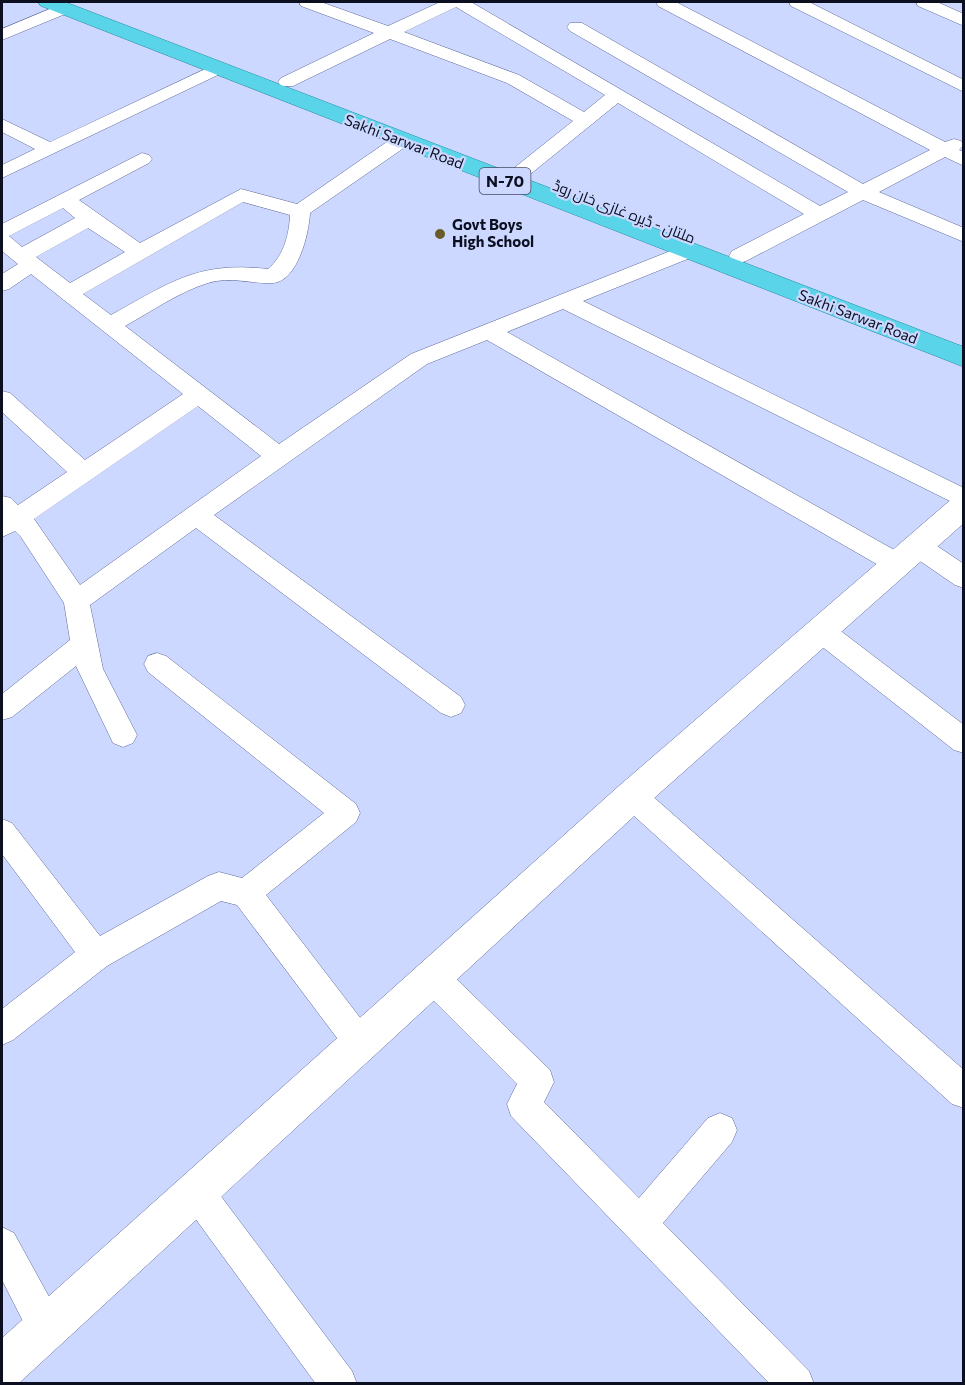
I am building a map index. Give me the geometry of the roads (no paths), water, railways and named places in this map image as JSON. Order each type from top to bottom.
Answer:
[{"type":"highway","name":"Sakhi Sarwar Road","points":[[65,4],[216,69],[401,141],[688,251],[818,294],[963,358]]},
{"type":"highway","name":"ملتان - ڈیرہ غازی خان روڈ","points":[[65,4],[287,82],[521,172],[739,256],[818,294],[963,342]]},
{"type":"street","points":[[307,2],[513,79],[585,120]]},
{"type":"street","points":[[287,82],[452,2]]},
{"type":"street","points":[[460,2],[819,214]]},
{"type":"street","points":[[664,2],[963,160]]},
{"type":"street","points":[[797,2],[963,87]]},
{"type":"street","points":[[924,2],[963,21]]},
{"type":"street","points":[[942,10],[959,2]]},
{"type":"street","points":[[2,35],[65,4]]},
{"type":"street","points":[[576,27],[862,192],[963,236]]},
{"type":"street","points":[[2,172],[216,69]]},
{"type":"street","points":[[521,172],[618,94]]},
{"type":"street","points":[[2,125],[50,149]]},
{"type":"street","points":[[70,292],[241,195],[300,211],[401,141]]},
{"type":"street","points":[[739,256],[963,141]]},
{"type":"street","points":[[2,232],[142,159]]},
{"type":"street","points":[[64,199],[89,219],[139,252]]},
{"type":"street","points":[[110,325],[192,282],[214,274],[243,273],[273,276],[287,266],[300,229],[300,211]]},
{"type":"street","points":[[2,284],[27,260],[89,219]]},
{"type":"street","points":[[2,241],[278,456]]},
{"type":"street","points":[[77,601],[278,456],[419,359],[688,251]]},
{"type":"street","points":[[564,301],[963,499]]},
{"type":"street","points":[[488,331],[906,554],[963,578]]},
{"type":"street","points":[[7,517],[84,473],[198,395]]},
{"type":"street","points":[[2,399],[84,473]]},
{"type":"street","points":[[2,1368],[632,796],[963,505]]},
{"type":"street","points":[[196,515],[451,705]]},
{"type":"street","points":[[7,517],[30,530],[77,601],[90,669],[123,735]]},
{"type":"street","points":[[820,630],[963,741]]},
{"type":"street","points":[[2,709],[84,644]]},
{"type":"street","points":[[157,664],[346,813],[246,893]]},
{"type":"street","points":[[632,796],[963,1092]]},
{"type":"street","points":[[2,832],[96,955]]},
{"type":"street","points":[[2,1029],[96,955],[219,886],[246,893],[360,1043]]},
{"type":"street","points":[[432,977],[538,1082],[524,1104],[796,1383]]},
{"type":"street","points":[[640,1224],[720,1130]]},
{"type":"street","points":[[196,1191],[339,1383]]},
{"type":"street","points":[[2,1245],[46,1328]]},
{"type":"place","name":"Govt Boys High School","points":[[440,234]]}]
